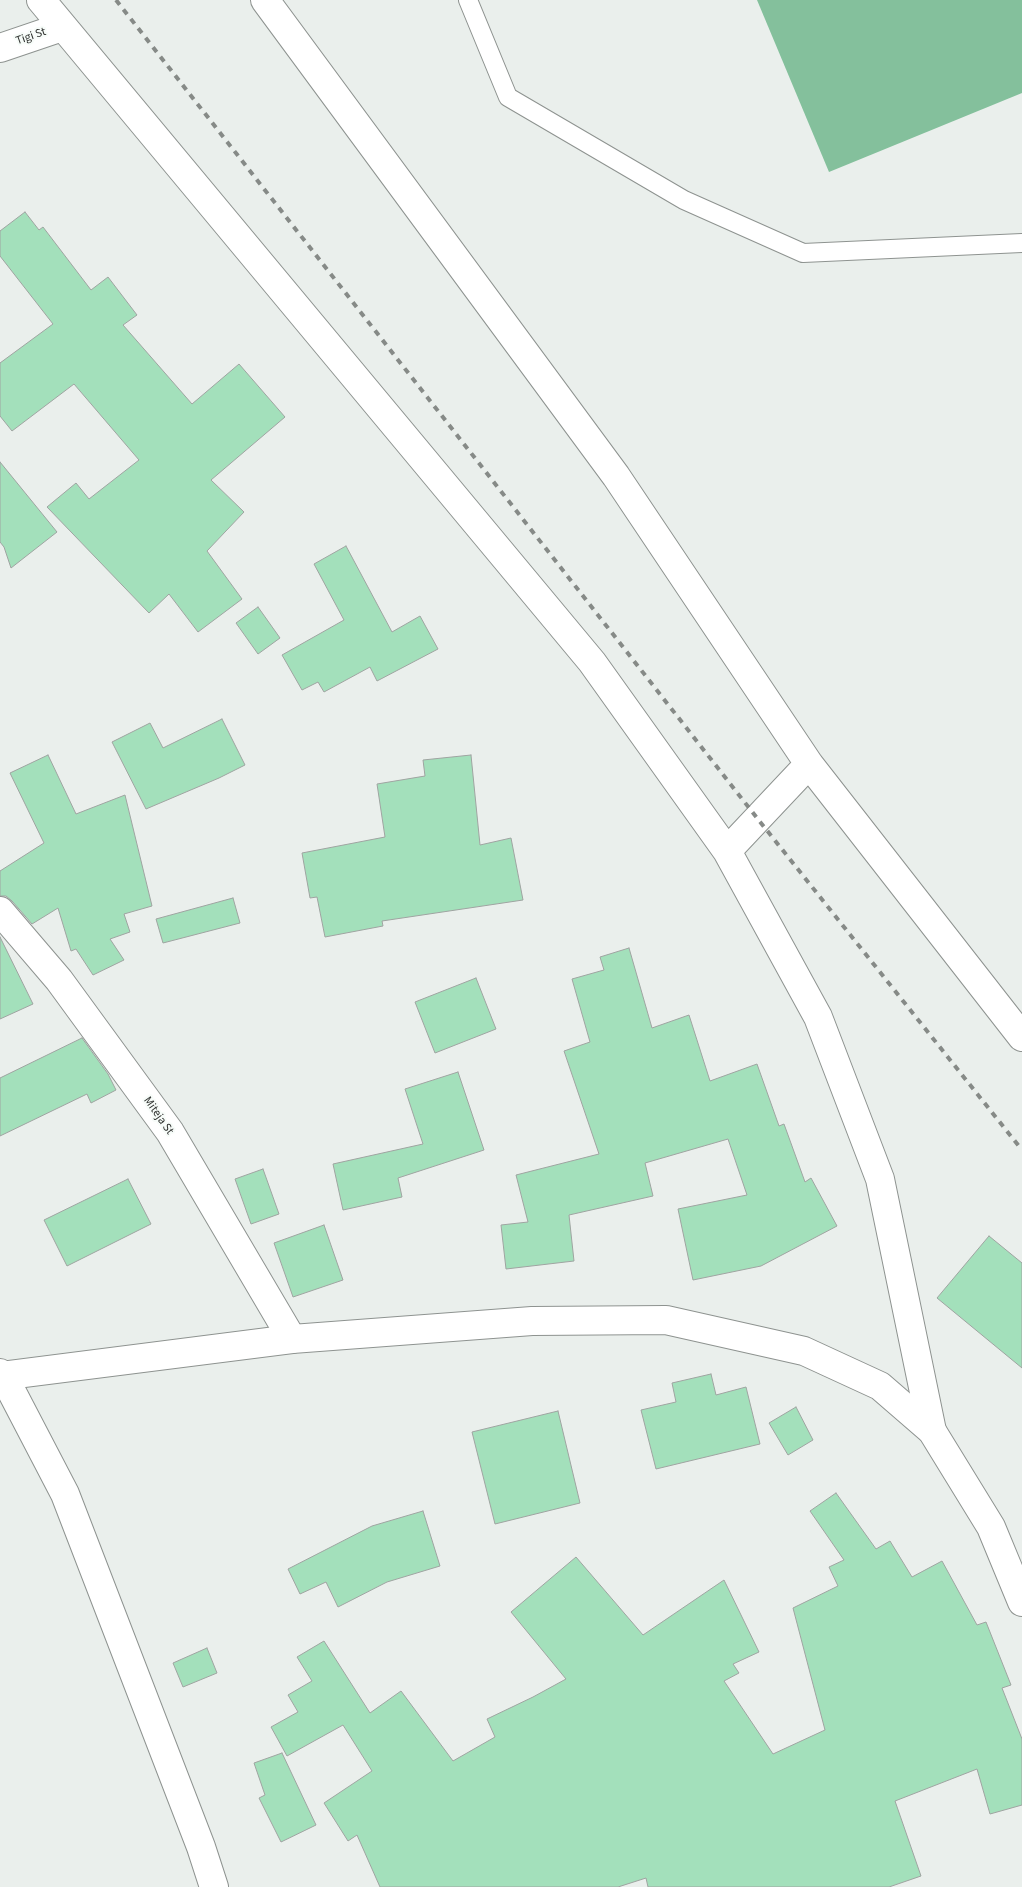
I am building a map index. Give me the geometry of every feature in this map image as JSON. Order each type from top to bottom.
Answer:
[{"type":"street","points":[[41,0],[592,662],[727,851],[818,1017],[880,1179],[932,1431]]},
{"type":"street","points":[[265,0],[616,476],[809,764],[1022,1037]]},
{"type":"street","name":"Tigi St","points":[[0,48],[62,27]]},
{"type":"street","points":[[727,851],[809,764]]},
{"type":"street","name":"Miteja St","points":[[0,911],[59,980],[170,1132],[292,1339]]},
{"type":"street","points":[[214,1887],[201,1846],[65,1494],[1,1375],[292,1339],[532,1321],[666,1320],[804,1351],[880,1386],[932,1431],[991,1527],[1022,1602]]},
{"type":"lane","points":[[468,0],[508,97],[684,200],[710,212],[803,252],[1022,243]]},
{"type":"shaded area","points":[[757,0],[1022,0],[1022,93],[829,172]]},
{"type":"building","points":[[25,212],[39,230],[43,227],[91,290],[108,277],[137,315],[123,325],[192,404],[239,364],[285,417],[211,480],[244,512],[207,551],[242,599],[198,632],[169,594],[149,613],[47,507],[76,483],[89,499],[139,460],[74,384],[12,431],[0,416],[0,363],[53,324],[0,256],[0,231]]},
{"type":"building","points":[[0,462],[57,532],[11,568],[4,547],[0,542]]},
{"type":"building","points":[[346,546],[392,632],[420,616],[438,649],[377,681],[370,667],[324,692],[318,682],[302,690],[282,655],[344,620],[314,564]]},
{"type":"building","points":[[258,607],[280,638],[258,654],[236,623]]},
{"type":"building","points":[[222,719],[245,765],[146,809],[112,742],[150,723],[163,748]]},
{"type":"building","points":[[48,755],[76,814],[125,795],[152,906],[124,914],[130,932],[110,939],[124,960],[93,975],[76,949],[71,951],[58,908],[32,924],[12,901],[6,896],[0,896],[0,871],[44,843],[10,773]]},
{"type":"building","points":[[471,755],[480,845],[511,838],[523,900],[382,921],[383,926],[325,937],[317,897],[310,898],[302,853],[385,837],[377,784],[425,776],[423,760]]},
{"type":"building","points":[[233,898],[240,923],[163,943],[156,919]]},
{"type":"building","points":[[0,937],[33,1004],[0,1019]]},
{"type":"building","points":[[629,948],[652,1028],[689,1015],[710,1081],[757,1064],[779,1126],[784,1124],[805,1182],[811,1178],[837,1226],[761,1266],[693,1280],[678,1209],[747,1195],[728,1139],[645,1163],[653,1196],[569,1215],[574,1261],[506,1269],[501,1225],[528,1222],[516,1175],[599,1154],[564,1051],[590,1042],[572,979],[604,970],[600,957]]},
{"type":"building","points":[[476,978],[496,1029],[435,1053],[415,1002]]},
{"type":"building","points":[[82,1038],[108,1074],[116,1090],[91,1103],[87,1094],[0,1136],[0,1078]]},
{"type":"building","points":[[458,1072],[484,1150],[398,1178],[402,1197],[343,1210],[333,1164],[423,1144],[405,1089]]},
{"type":"building","points":[[263,1169],[279,1214],[251,1224],[235,1179]]},
{"type":"building","points":[[128,1179],[151,1224],[67,1266],[44,1220]]},
{"type":"building","points":[[324,1225],[343,1280],[293,1297],[274,1243]]},
{"type":"building","points":[[989,1236],[1022,1263],[1022,1368],[937,1298]]},
{"type":"building","points":[[711,1374],[716,1395],[746,1387],[760,1444],[656,1469],[641,1410],[676,1402],[672,1383]]},
{"type":"building","points":[[796,1407],[813,1440],[788,1455],[769,1423]]},
{"type":"building","points":[[558,1411],[580,1503],[495,1524],[472,1432]]},
{"type":"building","points":[[836,1493],[876,1549],[890,1541],[912,1577],[942,1561],[977,1625],[986,1622],[1011,1685],[1002,1688],[1022,1739],[1022,1805],[990,1814],[977,1769],[895,1801],[921,1876],[889,1887],[648,1887],[646,1878],[618,1887],[380,1887],[357,1835],[348,1841],[324,1803],[372,1771],[343,1725],[287,1756],[271,1727],[298,1712],[288,1695],[312,1681],[297,1657],[324,1641],[370,1713],[401,1691],[453,1761],[495,1737],[487,1719],[566,1679],[511,1612],[576,1557],[643,1635],[724,1580],[759,1652],[733,1664],[739,1673],[724,1681],[773,1754],[825,1730],[793,1608],[838,1586],[829,1567],[844,1560],[810,1511]]},
{"type":"building","points":[[423,1511],[440,1566],[387,1582],[338,1607],[326,1582],[300,1594],[288,1569],[372,1526]]},
{"type":"building","points":[[207,1648],[217,1673],[183,1687],[173,1663]]},
{"type":"building","points":[[282,1753],[316,1825],[281,1842],[259,1798],[265,1795],[254,1763]]},
{"type":"railway","points":[[116,0],[757,818],[1022,1150]]}]
